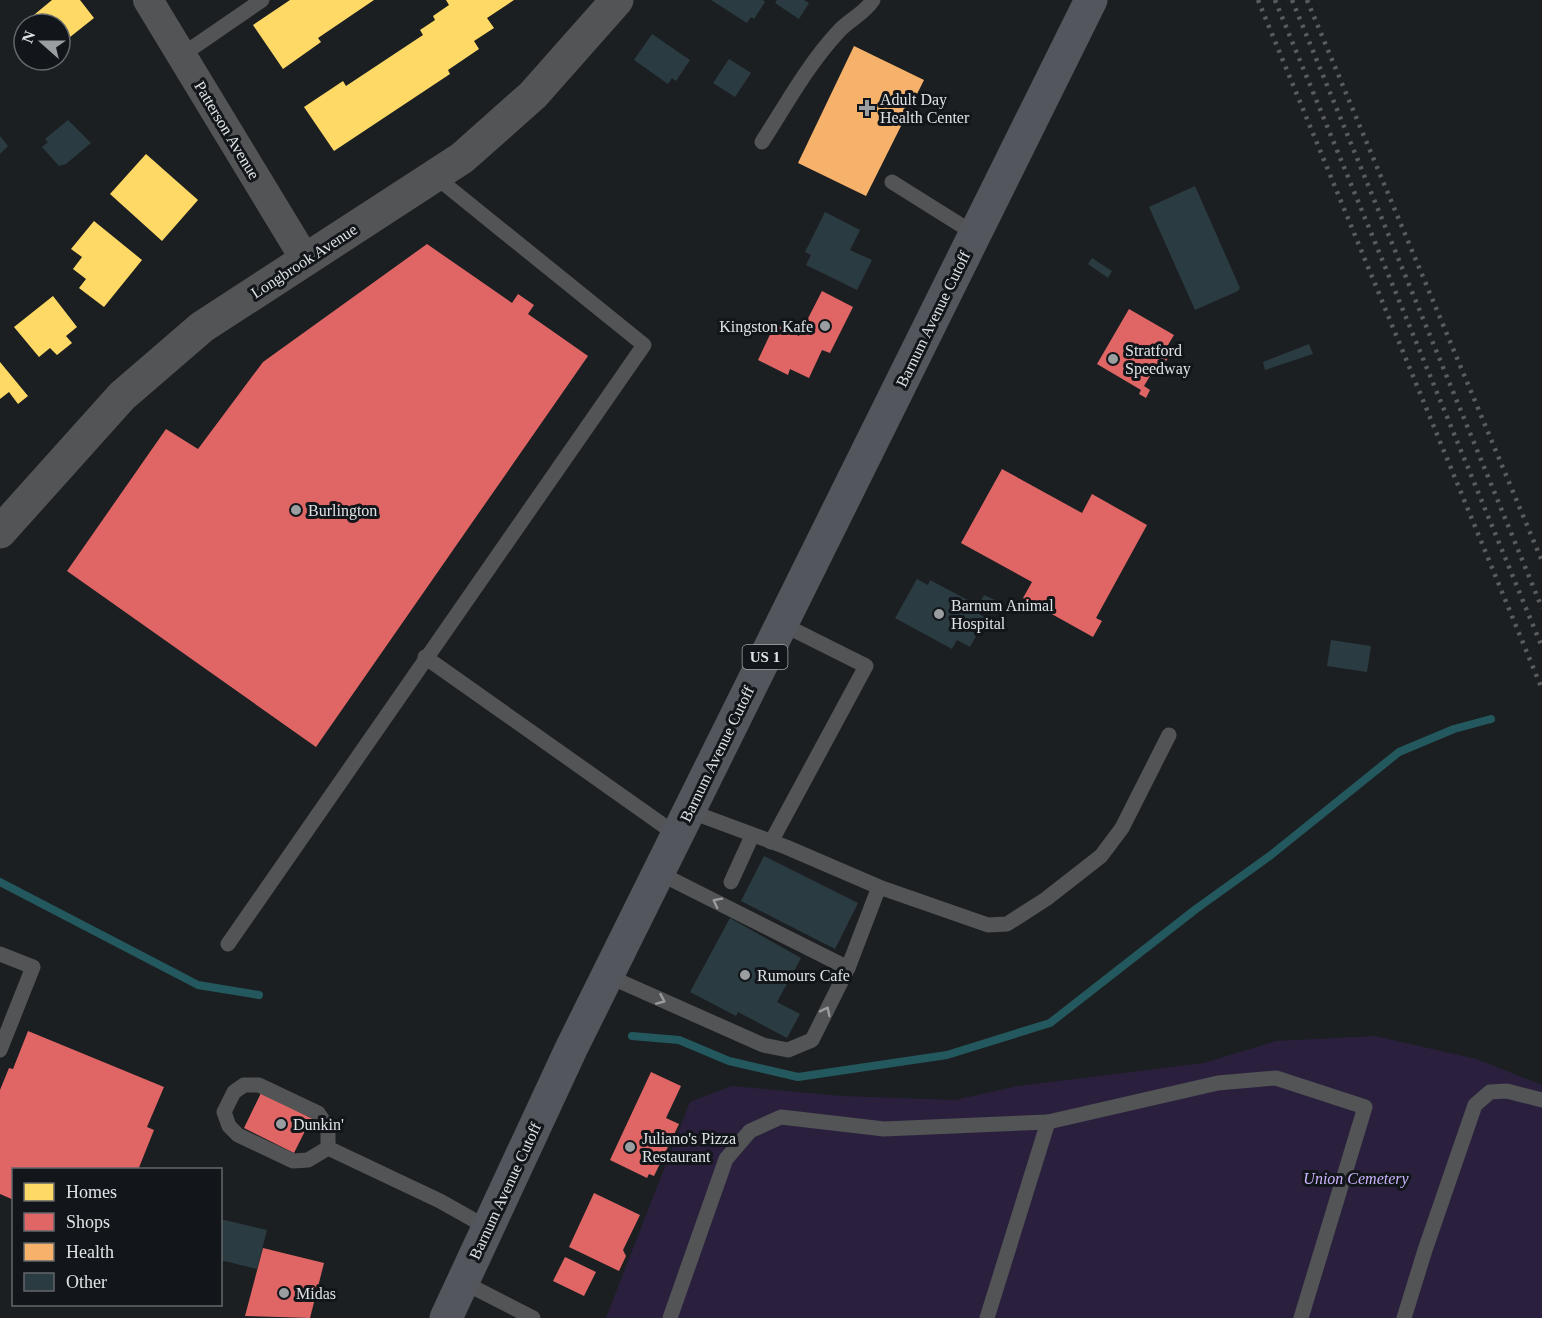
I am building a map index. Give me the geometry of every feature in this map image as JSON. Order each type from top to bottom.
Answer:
[{"type":"main road","name":"Barnum Avenue Cutoff","points":[[446,1318],[608,976],[1091,0]]},
{"type":"street","name":"Patterson Avenue","points":[[148,0],[306,259]]},
{"type":"street","name":"Longbrook Avenue","points":[[0,530],[122,396],[164,357],[202,327],[436,177],[485,140],[525,103],[617,0]]},
{"type":"lane","points":[[182,55],[262,0]]},
{"type":"lane","points":[[762,142],[809,70],[840,30],[868,9],[873,0]]},
{"type":"lane","points":[[228,944],[425,657],[644,345],[436,177]]},
{"type":"lane","points":[[892,182],[975,234]]},
{"type":"lane","points":[[771,842],[866,666],[782,624]]},
{"type":"lane","points":[[425,657],[683,823],[752,836],[771,842],[879,887],[988,925],[1007,924],[1046,899],[1101,856],[1122,828],[1169,735]]},
{"type":"lane","points":[[731,882],[752,836]]},
{"type":"lane","points":[[659,873],[848,968]]},
{"type":"lane","points":[[608,976],[763,1045],[788,1050],[812,1040],[848,968],[879,887]]},
{"type":"lane","points":[[0,954],[33,968],[0,1050]]},
{"type":"lane","points":[[670,1318],[726,1159],[750,1131],[781,1117],[884,1129],[1048,1122],[1218,1083],[1276,1077],[1365,1107],[1301,1318]]},
{"type":"lane","points":[[244,1085],[259,1085],[318,1113],[328,1128],[328,1148],[308,1160],[293,1161],[238,1135],[229,1126],[224,1112],[234,1092],[244,1085]]},
{"type":"lane","points":[[1404,1318],[1475,1105],[1490,1092],[1507,1091],[1542,1100]]},
{"type":"lane","points":[[987,1318],[1048,1122]]},
{"type":"lane","points":[[328,1148],[440,1201],[488,1228]]},
{"type":"lane","points":[[463,1282],[533,1318]]},
{"type":"green space","name":"Union Cemetery","points":[[1375,1036],[1476,1059],[1542,1085],[1542,1318],[606,1318],[690,1102],[732,1086],[841,1096],[955,1100],[1018,1086],[1204,1063],[1276,1041]]},
{"type":"building: Homes","points":[[52,0],[80,0],[94,18],[72,35],[72,12],[37,12]]},
{"type":"building: Homes","points":[[290,0],[374,0],[318,38],[321,42],[283,69],[253,25]]},
{"type":"building: Homes","points":[[446,0],[514,0],[487,18],[494,28],[474,41],[479,49],[448,70],[450,74],[334,151],[304,107],[343,81],[346,86],[423,35],[420,30],[435,20],[433,16],[449,5]]},
{"type":"building: Homes","points":[[146,154],[198,200],[162,241],[110,194]]},
{"type":"building: Homes","points":[[94,221],[142,260],[104,307],[79,288],[86,279],[73,269],[82,257],[71,249]]},
{"type":"building: Homes","points":[[53,296],[77,327],[66,336],[72,343],[57,355],[50,348],[39,357],[14,327]]},
{"type":"building: Homes","points":[[0,362],[28,396],[18,404],[9,392],[0,399]]},
{"type":"building: Shops","name":"Burlington","points":[[427,244],[512,303],[518,294],[534,305],[528,314],[588,356],[316,747],[67,571],[166,429],[198,449],[263,362]]},
{"type":"building: Shops","points":[[822,291],[853,307],[830,353],[822,350],[809,378],[790,369],[788,375],[758,360],[775,324],[799,336]]},
{"type":"building: Shops","points":[[1129,309],[1174,335],[1162,355],[1168,358],[1158,375],[1153,371],[1144,386],[1150,390],[1146,398],[1139,394],[1141,390],[1097,364]]},
{"type":"building: Shops","points":[[1002,469],[1082,513],[1092,494],[1147,525],[1096,618],[1102,621],[1093,637],[1023,598],[1032,582],[961,543]]},
{"type":"building: Shops","points":[[28,1031],[164,1087],[147,1127],[154,1130],[139,1168],[12,1168],[12,1199],[0,1194],[0,1090],[9,1068],[13,1069]]},
{"type":"building: Shops","points":[[651,1072],[681,1086],[666,1118],[679,1124],[654,1176],[649,1174],[647,1178],[610,1160]]},
{"type":"building: Shops","name":"Dunkin'","points":[[261,1093],[317,1121],[311,1132],[306,1129],[294,1153],[244,1128]]},
{"type":"building: Shops","points":[[594,1193],[640,1215],[623,1250],[626,1256],[619,1271],[569,1247]]},
{"type":"building: Shops","name":"Midas","points":[[263,1248],[324,1263],[310,1318],[245,1316]]},
{"type":"building: Shops","points":[[565,1257],[596,1272],[584,1296],[553,1281]]},
{"type":"building: Health","name":"Adult Day Health Center","points":[[854,46],[924,80],[866,196],[798,163]]},
{"type":"building: Other","points":[[711,0],[763,0],[765,2],[754,19],[751,17],[747,23]]},
{"type":"building: Other","points":[[777,0],[804,0],[809,3],[799,19],[775,3]]},
{"type":"building: Other","points":[[652,34],[690,60],[676,81],[672,78],[668,84],[634,60]]},
{"type":"building: Other","points":[[729,59],[751,73],[735,97],[713,83]]},
{"type":"building: Other","points":[[68,120],[91,143],[66,164],[59,166],[42,147],[48,142],[45,139]]},
{"type":"building: Other","points":[[0,136],[8,146],[0,154]]},
{"type":"building: Other","points":[[1195,186],[1240,288],[1238,291],[1195,310],[1149,207]]},
{"type":"building: Other","points":[[825,212],[860,230],[850,250],[872,260],[857,290],[806,265],[811,255],[805,252]]},
{"type":"building: Other","points":[[1092,258],[1112,271],[1108,278],[1088,264]]},
{"type":"building: Other","points":[[1309,344],[1313,354],[1265,370],[1263,362]]},
{"type":"building: Other","name":"Barnum Animal Hospital","points":[[917,579],[928,585],[930,580],[977,605],[974,611],[986,618],[970,647],[957,640],[952,649],[895,618]]},
{"type":"building: Other","points":[[984,595],[995,600],[989,611],[978,606]]},
{"type":"building: Other","points":[[1331,640],[1371,646],[1367,672],[1327,666]]},
{"type":"building: Other","points":[[764,856],[858,903],[835,949],[741,901]]},
{"type":"building: Other","name":"Rumours Cafe","points":[[730,918],[801,958],[777,1002],[800,1014],[787,1038],[738,1012],[736,1016],[690,992]]},
{"type":"building: Other","points":[[222,1219],[267,1230],[257,1269],[222,1260]]},
{"type":"waterway","points":[[632,1036],[679,1040],[729,1061],[798,1077],[947,1055],[1050,1023],[1196,909],[1271,855],[1399,752],[1454,729],[1491,719]]},
{"type":"waterway","points":[[0,882],[198,985],[259,995]]},
{"type":"railway","points":[[1258,0],[1542,689]]},
{"type":"railway","points":[[1275,0],[1542,647]]},
{"type":"railway","points":[[1292,0],[1542,608]]},
{"type":"railway","points":[[1307,0],[1542,561]]},
{"type":"place","name":"Adult Day Health Center","points":[[867,108]]},
{"type":"place","name":"Kingston Kafe","points":[[825,326]]},
{"type":"place","name":"Stratford Speedway","points":[[1113,359]]},
{"type":"place","name":"Burlington","points":[[296,510]]},
{"type":"place","name":"Barnum Animal Hospital","points":[[939,614]]},
{"type":"place","name":"Rumours Cafe","points":[[745,975]]},
{"type":"place","name":"Dunkin'","points":[[281,1124]]},
{"type":"place","name":"Juliano's Pizza Restaurant","points":[[630,1147]]},
{"type":"place","name":"Midas","points":[[284,1293]]}]
